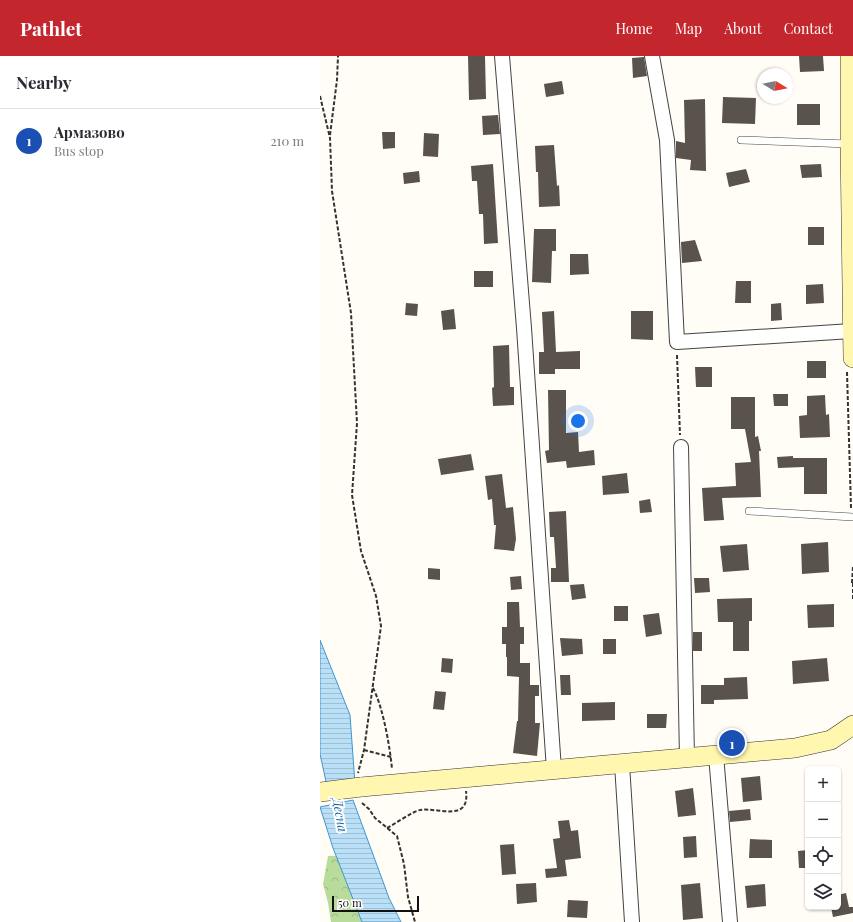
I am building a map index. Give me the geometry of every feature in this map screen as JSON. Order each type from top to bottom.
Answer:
[{"type":"street","points":[[502,56],[524,328],[554,770]]},
{"type":"street","points":[[652,56],[667,140],[677,342],[852,331]]},
{"type":"street","points":[[850,56],[853,358]]},
{"type":"street","points":[[681,446],[687,758]]},
{"type":"street","points":[[320,792],[796,748],[831,740],[853,725]]},
{"type":"street","points":[[716,755],[730,922]]},
{"type":"street","points":[[622,764],[632,922]]},
{"type":"lane","points":[[741,140],[850,144]]},
{"type":"lane","points":[[749,511],[853,517]]},
{"type":"path","points":[[338,56],[337,80],[330,138],[332,191],[351,313],[357,422],[352,495],[361,551],[376,596],[381,626],[360,788],[387,828],[397,836],[404,864],[408,897],[415,922]]},
{"type":"path","points":[[320,96],[330,138]]},
{"type":"path","points":[[677,342],[681,446]]},
{"type":"path","points":[[853,566],[853,599]]},
{"type":"path","points":[[364,750],[391,757],[378,698],[373,687]]},
{"type":"path","points":[[387,828],[419,810],[455,812],[463,808],[467,797],[464,778]]},
{"type":"green space","points":[[328,856],[337,856],[362,922],[331,922],[323,884]]},
{"type":"water","points":[[320,640],[350,715],[355,784],[327,786],[320,754]]},
{"type":"water","name":"Десна","points":[[353,800],[389,898],[401,922],[362,922],[333,848],[320,807]]},
{"type":"building","points":[[468,56],[485,56],[486,99],[469,100]]},
{"type":"building","points":[[799,56],[823,56],[824,71],[800,72]]},
{"type":"building","points":[[644,57],[647,76],[633,78],[632,58]]},
{"type":"building","points":[[562,81],[564,94],[546,97],[544,84]]},
{"type":"building","points":[[723,97],[756,98],[755,124],[722,123]]},
{"type":"building","points":[[705,99],[706,171],[690,170],[691,160],[676,158],[676,141],[685,143],[684,100]]},
{"type":"building","points":[[797,104],[820,104],[820,125],[797,125]]},
{"type":"building","points":[[498,115],[500,134],[483,135],[482,116]]},
{"type":"building","points":[[382,132],[395,132],[395,148],[383,149]]},
{"type":"building","points":[[424,133],[439,134],[438,157],[423,156]]},
{"type":"building","points":[[554,145],[560,206],[539,207],[538,172],[536,172],[535,146]]},
{"type":"building","points":[[493,164],[498,243],[484,244],[483,214],[479,214],[477,181],[472,181],[471,166]]},
{"type":"building","points":[[821,164],[822,177],[802,178],[800,165]]},
{"type":"building","points":[[746,169],[750,182],[729,187],[726,173]]},
{"type":"building","points":[[419,171],[420,182],[404,184],[403,173]]},
{"type":"building","points":[[808,227],[824,227],[824,245],[808,245]]},
{"type":"building","points":[[534,229],[556,229],[556,251],[552,251],[551,283],[532,282]]},
{"type":"building","points":[[695,240],[702,261],[682,263],[681,242]]},
{"type":"building","points":[[570,254],[588,254],[589,274],[570,275]]},
{"type":"building","points":[[474,271],[493,271],[493,287],[474,287]]},
{"type":"building","points":[[736,281],[751,281],[751,303],[735,303]]},
{"type":"building","points":[[823,284],[824,303],[806,304],[806,285]]},
{"type":"building","points":[[406,303],[418,304],[417,316],[405,315]]},
{"type":"building","points":[[781,303],[782,320],[771,321],[771,304]]},
{"type":"building","points":[[454,309],[456,329],[443,330],[441,311]]},
{"type":"building","points":[[554,311],[556,352],[580,351],[580,369],[555,369],[555,374],[539,374],[539,352],[544,352],[542,312]]},
{"type":"building","points":[[631,311],[653,311],[653,340],[631,339]]},
{"type":"building","points":[[509,345],[510,387],[514,387],[514,405],[493,406],[493,346]]},
{"type":"building","points":[[807,361],[826,361],[826,378],[807,378]]},
{"type":"building","points":[[695,367],[712,367],[712,387],[696,387]]},
{"type":"building","points":[[548,390],[566,390],[566,433],[578,432],[579,452],[594,450],[595,465],[567,468],[566,461],[547,463],[545,451],[549,450]]},
{"type":"building","points":[[773,394],[788,394],[788,406],[774,406]]},
{"type":"building","points":[[825,395],[826,415],[829,414],[830,437],[800,438],[799,416],[807,415],[807,396]]},
{"type":"building","points":[[731,397],[755,397],[755,437],[758,436],[761,451],[759,451],[761,497],[722,498],[724,520],[704,521],[702,488],[736,486],[735,463],[751,462],[745,429],[731,429]]},
{"type":"building","points":[[471,454],[474,470],[441,475],[438,459]]},
{"type":"building","points":[[793,456],[793,458],[827,458],[827,494],[804,494],[804,467],[778,468],[777,457]]},
{"type":"building","points":[[627,473],[629,493],[603,495],[602,476]]},
{"type":"building","points":[[502,474],[506,508],[513,507],[516,539],[514,551],[494,549],[496,525],[494,525],[492,499],[488,500],[485,476]]},
{"type":"building","points":[[650,499],[652,512],[640,513],[639,501]]},
{"type":"building","points":[[566,511],[569,582],[551,582],[551,568],[556,568],[554,537],[550,537],[549,512]]},
{"type":"building","points":[[828,542],[829,572],[802,574],[801,544]]},
{"type":"building","points":[[747,544],[749,570],[723,572],[720,546]]},
{"type":"building","points":[[428,568],[440,569],[440,580],[428,579]]},
{"type":"building","points":[[521,576],[522,589],[511,590],[510,577]]},
{"type":"building","points":[[694,578],[709,578],[710,592],[695,593]]},
{"type":"building","points":[[584,584],[586,598],[572,600],[570,585]]},
{"type":"building","points":[[752,598],[752,621],[749,621],[749,651],[733,651],[733,622],[718,622],[717,599]]},
{"type":"building","points":[[507,602],[519,602],[520,627],[524,627],[524,644],[520,644],[520,663],[530,663],[530,685],[539,685],[539,696],[535,696],[535,723],[540,723],[537,756],[513,753],[518,721],[519,677],[507,676],[506,644],[502,644],[502,627],[507,627]]},
{"type":"building","points":[[834,604],[834,627],[808,628],[807,605]]},
{"type":"building","points":[[614,606],[628,606],[628,621],[614,621]]},
{"type":"building","points":[[659,613],[662,634],[646,637],[643,615]]},
{"type":"building","points":[[693,632],[702,632],[702,651],[693,651]]},
{"type":"building","points":[[560,638],[582,639],[583,654],[562,656]]},
{"type":"building","points":[[603,639],[616,639],[616,654],[603,654]]},
{"type":"building","points":[[442,658],[453,659],[452,673],[441,672]]},
{"type":"building","points":[[827,658],[829,681],[793,684],[792,661]]},
{"type":"building","points":[[560,675],[570,675],[571,695],[561,695]]},
{"type":"building","points":[[747,677],[748,699],[714,700],[714,704],[701,704],[701,685],[724,685],[724,678]]},
{"type":"building","points":[[435,691],[446,692],[444,710],[433,709]]},
{"type":"building","points":[[615,702],[615,720],[582,721],[582,703]]},
{"type":"building","points":[[647,714],[667,714],[666,728],[647,728]]},
{"type":"building","points":[[760,776],[762,800],[743,802],[741,778]]},
{"type":"building","points":[[693,788],[696,815],[678,817],[675,791]]},
{"type":"building","points":[[750,809],[751,820],[730,822],[729,811]]},
{"type":"building","points":[[569,820],[571,831],[578,830],[581,858],[565,860],[567,876],[546,878],[545,869],[557,868],[553,839],[560,838],[558,821]]},
{"type":"building","points":[[696,836],[697,857],[684,858],[683,837]]},
{"type":"building","points":[[750,839],[772,840],[772,858],[749,858]]},
{"type":"building","points":[[514,844],[516,874],[502,875],[500,845]]},
{"type":"building","points":[[805,850],[805,868],[799,868],[798,851]]},
{"type":"building","points":[[536,883],[537,902],[517,904],[516,884]]},
{"type":"building","points":[[700,883],[703,918],[683,920],[681,885]]},
{"type":"building","points":[[765,884],[766,906],[747,908],[745,886]]},
{"type":"building","points":[[846,893],[849,907],[853,907],[853,913],[833,917],[832,910],[841,910],[841,894]]},
{"type":"building","points":[[568,900],[588,901],[587,918],[567,917]]},
{"type":"place","name":"Армазово","points":[[732,743]]}]
